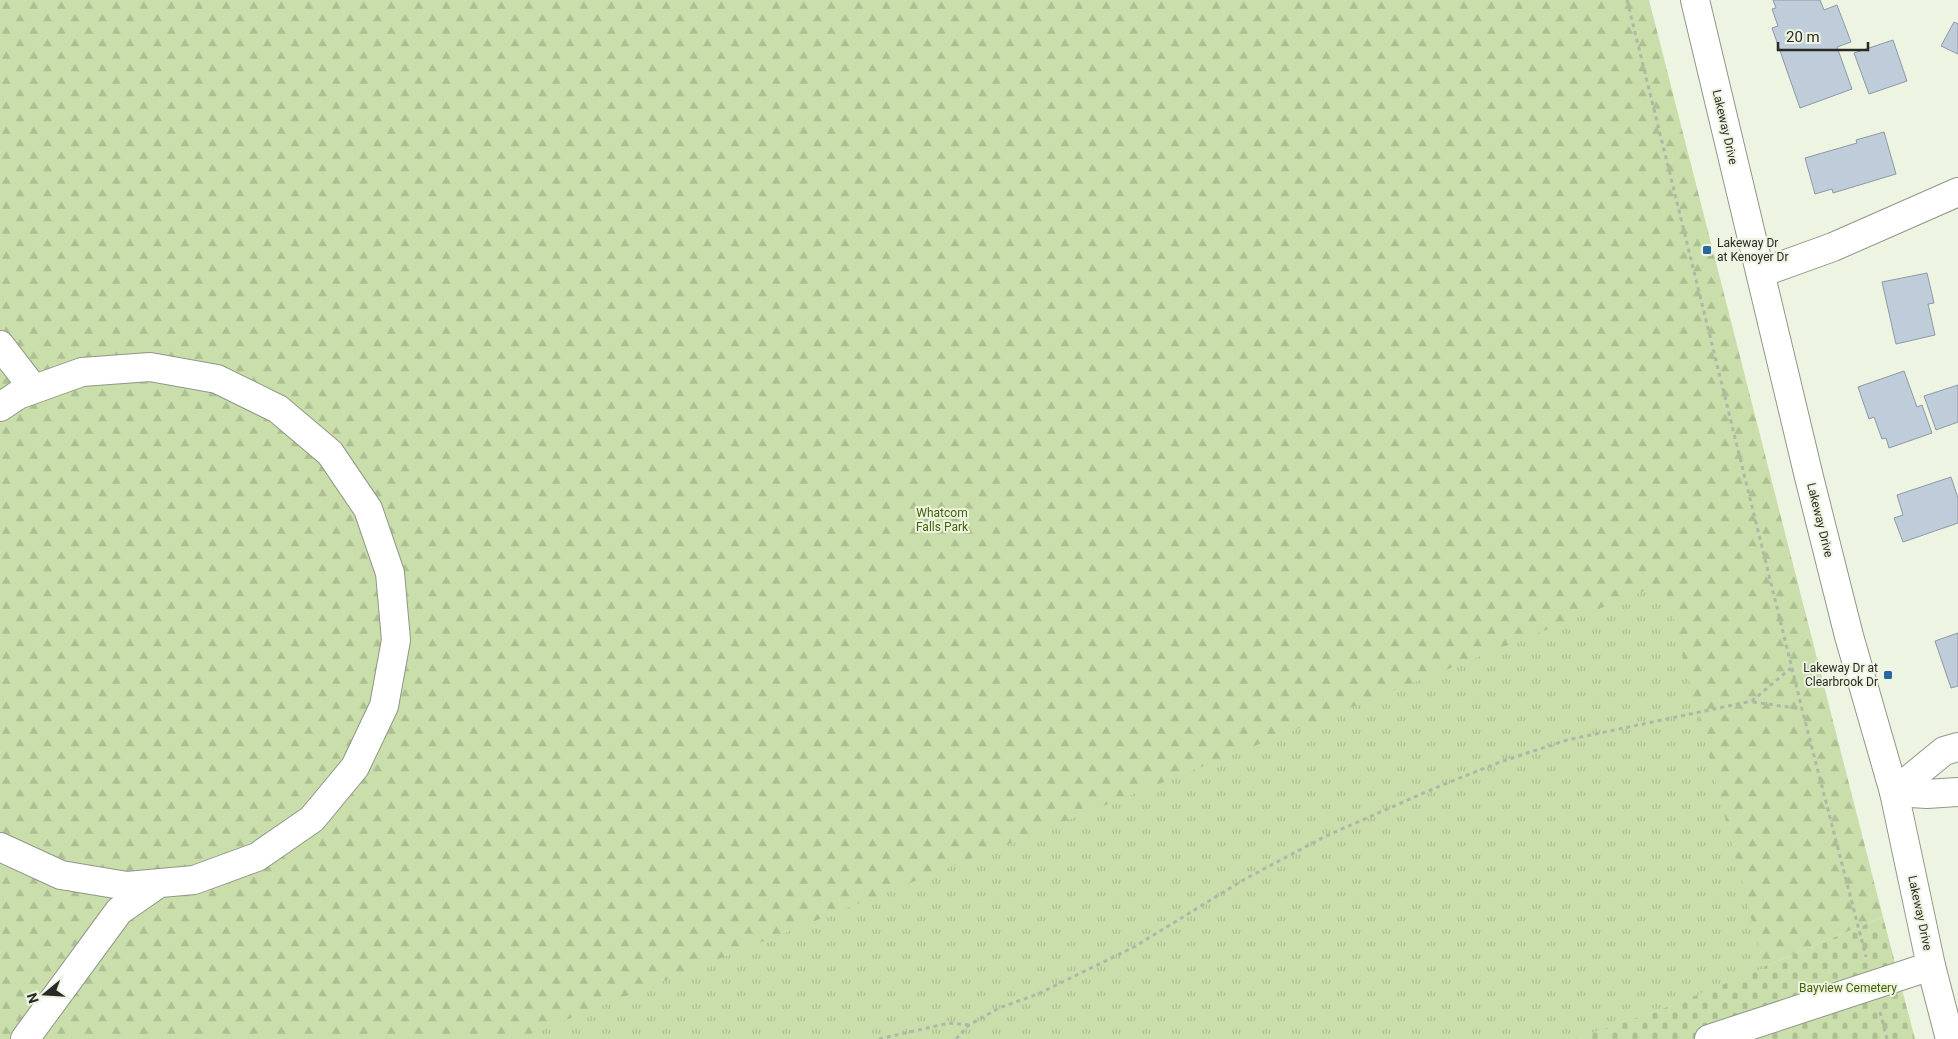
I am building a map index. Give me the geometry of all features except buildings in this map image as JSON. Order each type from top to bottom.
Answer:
[{"type":"main road","name":"Lakeway Drive","points":[[1696,0],[1760,273],[1849,636],[1894,792],[1931,966],[1952,1032]]},
{"type":"main road","points":[[1760,273],[1833,247],[1958,192]]},
{"type":"main road","points":[[0,345],[34,389]]},
{"type":"main road","points":[[0,407],[18,395],[82,372],[150,367],[217,379],[278,409],[330,454],[368,509],[390,573],[396,640],[384,706],[355,767],[312,818],[257,857],[194,880],[127,886],[61,875],[0,847]]},
{"type":"main road","points":[[1894,792],[1944,751],[1958,747]]},
{"type":"main road","points":[[1894,792],[1927,794],[1958,792]]},
{"type":"main road","points":[[25,1039],[119,911],[159,884]]},
{"type":"main road","points":[[1709,1039],[1931,966]]},
{"type":"path","points":[[1627,0],[1791,668],[1868,963]]},
{"type":"path","points":[[1752,702],[1791,668]]},
{"type":"path","points":[[956,1039],[970,1025],[999,1008],[1038,994],[1134,947],[1245,879],[1326,836],[1435,788],[1500,762],[1567,740],[1752,702],[1802,709]]},
{"type":"path","points":[[1879,1008],[1887,1039]]},
{"type":"path","points":[[879,1039],[949,1022],[970,1025]]},
{"type":"green space","name":"Whatcom Falls Park","points":[[0,0],[1649,0],[1883,917],[1667,1007],[1575,1039],[0,1039]]},
{"type":"green space","points":[[1664,583],[1764,968],[1667,1007],[1575,1039],[518,1039]]},
{"type":"green space","name":"Bayview Cemetery","points":[[1883,917],[1915,1039],[1575,1039],[1667,1007]]},
{"type":"place","name":"Lakeway Dr at Kenoyer Dr","points":[[1707,250]]},
{"type":"place","name":"Lakeway Dr at Clearbrook Dr","points":[[1888,675]]}]
